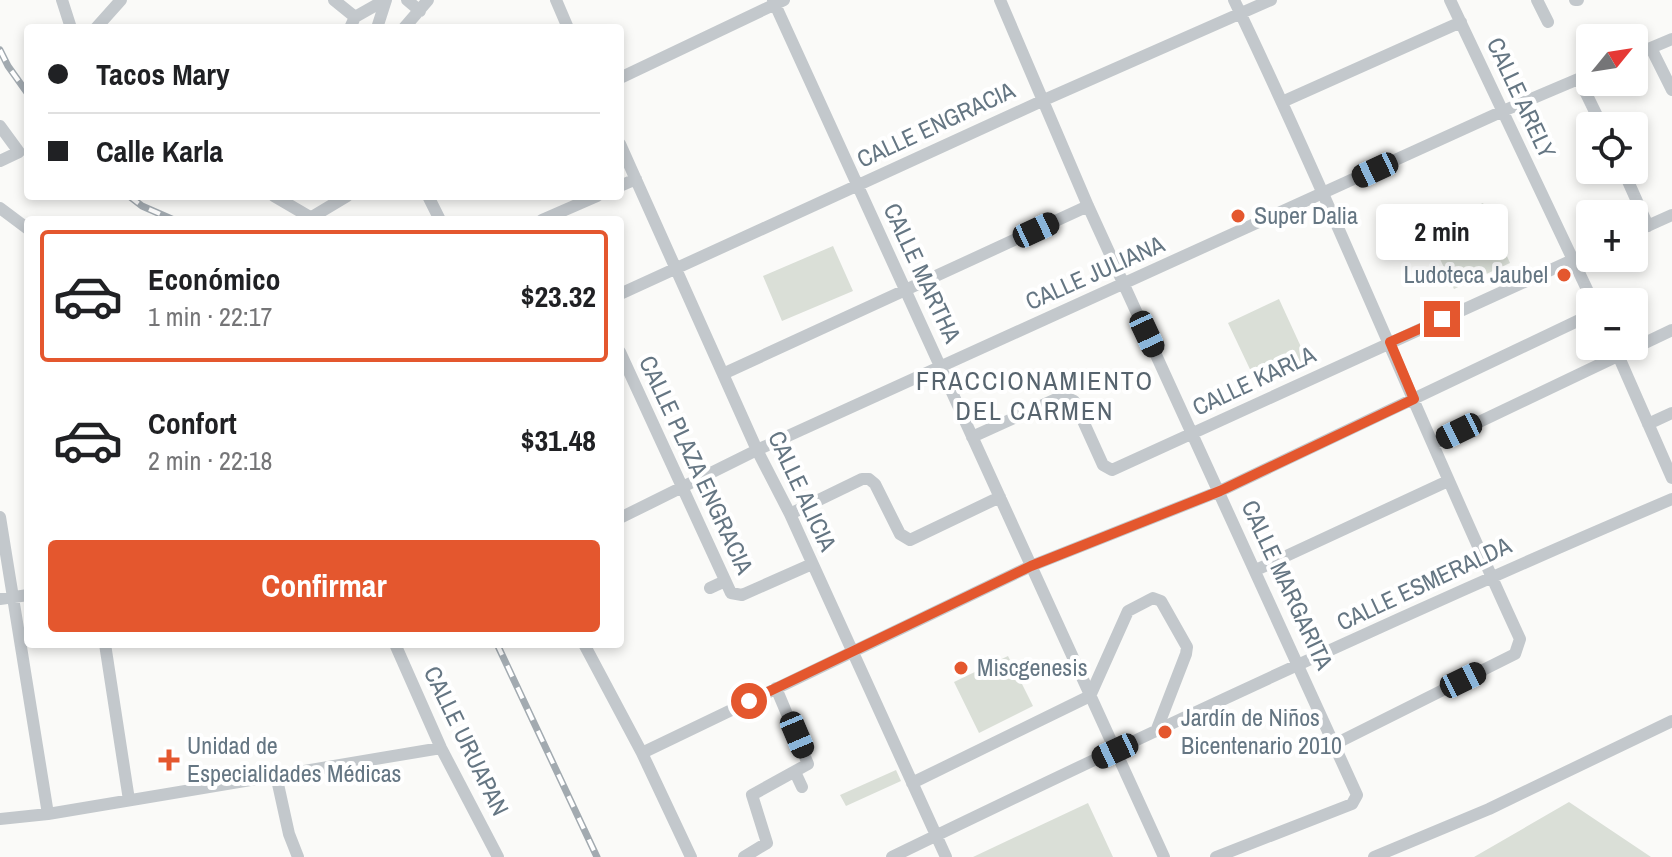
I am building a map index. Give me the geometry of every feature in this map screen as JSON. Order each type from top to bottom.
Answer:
[{"type":"street","points":[[62,0],[70,24]]},
{"type":"street","points":[[100,24],[121,0]]},
{"type":"street","points":[[334,0],[352,22],[386,0]]},
{"type":"street","points":[[378,24],[386,0]]},
{"type":"street","points":[[407,0],[420,11]]},
{"type":"street","points":[[408,24],[428,0]]},
{"type":"street","points":[[556,0],[566,24]]},
{"type":"street","name":"CALLE MARGARITA","points":[[1000,0],[1088,206],[1357,795],[1352,804],[1216,857]]},
{"type":"street","points":[[1234,0],[1390,342],[1448,481],[1520,639],[1515,654],[1335,744]]},
{"type":"street","name":"CALLE ENGRACIA","points":[[624,292],[1271,0]]},
{"type":"street","name":"CALLE ARELY","points":[[1450,0],[1586,288]]},
{"type":"street","points":[[1537,0],[1548,22]]},
{"type":"street","points":[[624,76],[777,1]]},
{"type":"street","name":"CALLE MARTHA","points":[[777,1],[857,185],[1164,857]]},
{"type":"street","points":[[1282,102],[1461,22]]},
{"type":"street","points":[[1648,49],[1672,39]]},
{"type":"street","points":[[1651,48],[1672,90]]},
{"type":"street","name":"CALLE JULIANA","points":[[624,516],[757,450],[1576,79]]},
{"type":"street","points":[[0,126],[19,152],[0,161]]},
{"type":"street","name":"CALLE ALICIA","points":[[624,153],[757,450],[790,514],[946,857]]},
{"type":"street","points":[[624,184],[636,179]]},
{"type":"street","points":[[281,200],[310,216]]},
{"type":"street","points":[[317,216],[341,200]]},
{"type":"street","points":[[551,216],[588,200]]},
{"type":"street","points":[[725,373],[1088,206]]},
{"type":"street","points":[[0,208],[24,226]]},
{"type":"street","points":[[1648,226],[1672,215]]},
{"type":"street","name":"CALLE KARLA","points":[[972,437],[1063,396],[1074,401],[1106,469],[1112,470],[1576,259]]},
{"type":"street","points":[[642,753],[1031,566],[1220,491],[1576,322]]},
{"type":"street","points":[[1648,339],[1672,330]]},
{"type":"street","name":"CALLE PLAZA ENGRACIA","points":[[624,360],[734,595],[742,595],[812,564]]},
{"type":"street","points":[[1433,444],[1597,360]]},
{"type":"street","points":[[1620,360],[1672,478]]},
{"type":"street","points":[[1648,424],[1672,413]]},
{"type":"street","points":[[790,514],[862,479],[869,479],[875,484],[900,534],[910,540],[1000,497]]},
{"type":"street","points":[[1256,570],[1448,481]]},
{"type":"street","name":"CALLE ESMERALDA","points":[[892,857],[1157,729],[1491,576],[1672,499]]},
{"type":"street","points":[[0,517],[6,598],[48,814]]},
{"type":"street","points":[[710,588],[725,581]]},
{"type":"street","points":[[912,783],[1090,696],[1128,611],[1157,599],[1187,647],[1157,729]]},
{"type":"street","points":[[106,648],[129,800]]},
{"type":"street","name":"CALLE URUAPAN","points":[[397,648],[441,748],[498,857]]},
{"type":"street","points":[[586,648],[642,753],[691,857]]},
{"type":"street","points":[[744,857],[767,843],[752,795],[808,764],[776,688]]},
{"type":"street","points":[[1374,857],[1489,809],[1672,721]]},
{"type":"street","points":[[0,819],[48,814],[441,748]]},
{"type":"street","points":[[795,772],[802,787]]},
{"type":"street","points":[[276,775],[289,834],[298,857]]},
{"type":"shaded area","points":[[1483,203],[1510,263],[1454,289],[1426,229]]},
{"type":"shaded area","points":[[833,246],[853,291],[782,321],[763,276]]},
{"type":"shaded area","points":[[1279,299],[1307,360],[1257,384],[1228,323]]},
{"type":"shaded area","points":[[1008,656],[1033,706],[979,733],[954,682]]},
{"type":"shaded area","points":[[896,770],[901,781],[846,806],[840,795]]},
{"type":"shaded area","points":[[1569,802],[1651,857],[1474,857]]},
{"type":"shaded area","points":[[1088,803],[1113,857],[973,857]]},
{"type":"railway","points":[[0,50],[24,88]]},
{"type":"railway","points":[[134,200],[165,216]]},
{"type":"railway","points":[[499,648],[597,857]]},
{"type":"place","name":"Super Dalia","points":[[1238,216]]},
{"type":"place","name":"Ludoteca Jaubel","points":[[1564,275]]},
{"type":"place","name":"Miscgenesis","points":[[961,668]]},
{"type":"place","name":"Jardín de Niños Bicentenario 2010","points":[[1165,732]]},
{"type":"place","name":"Unidad de Especialidades Médicas","points":[[169,760]]},
{"type":"district","name":"FRACCIONAMIENTO DEL CARMEN","points":[[1035,396]]},
{"type":"route","points":[[749,701],[1031,566],[1220,491],[1414,399],[1390,342],[1442,319]]}]
